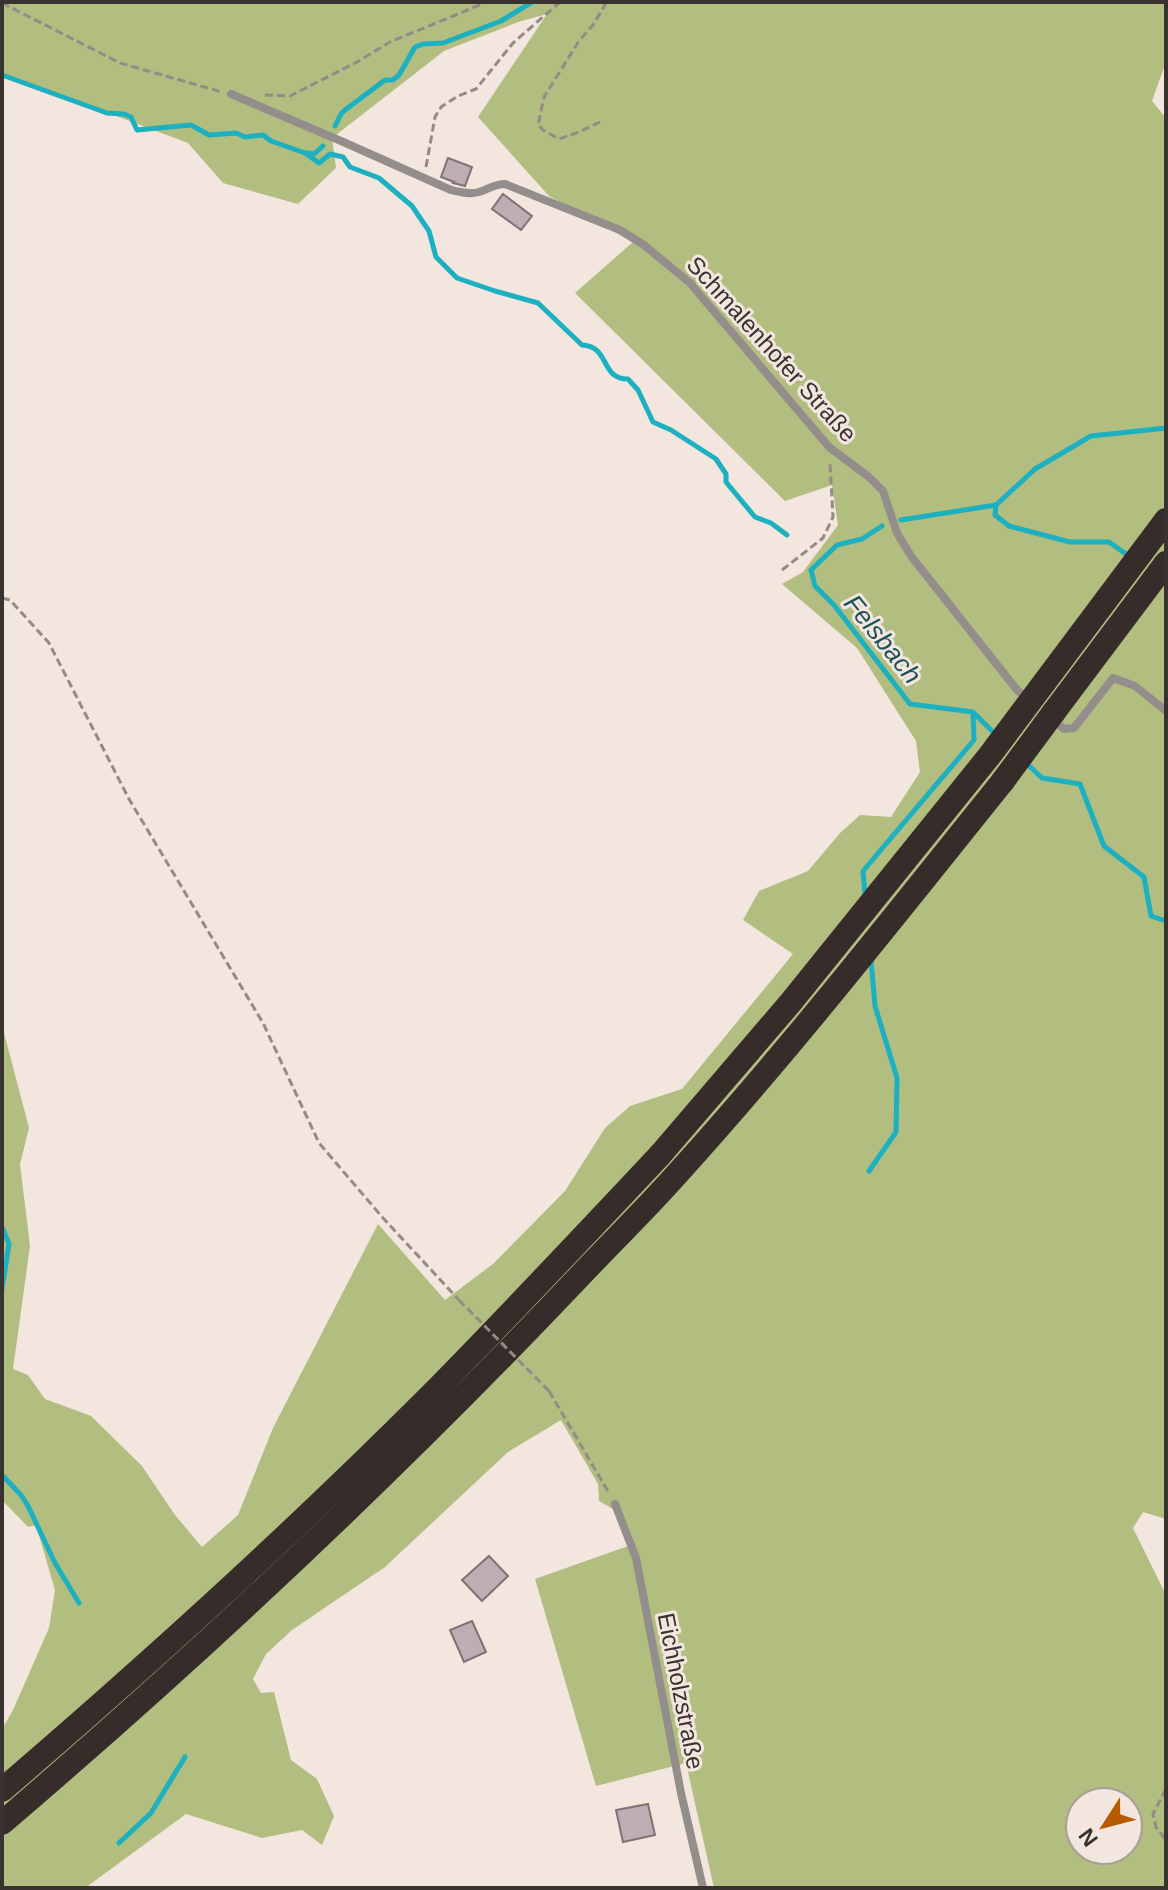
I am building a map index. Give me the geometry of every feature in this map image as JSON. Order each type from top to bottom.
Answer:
[{"type":"highway","points":[[2,1790],[351,1474],[516,1308],[660,1155],[791,1002],[990,755],[1166,520]]},
{"type":"highway","points":[[2,1823],[208,1642],[366,1493],[529,1330],[678,1173],[804,1027],[1003,781],[1166,563]]},
{"type":"lane","name":"Schmalenhofer Straße","points":[[231,94],[421,178],[465,194],[478,193],[495,184],[505,184],[620,230],[644,245],[690,283],[829,447],[883,491],[897,533],[911,556],[1017,690],[1064,729],[1074,728],[1113,678],[1135,686],[1166,711]]},
{"type":"lane","name":"Eichholzstraße","points":[[615,1504],[636,1558],[681,1793],[703,1888]]},
{"type":"path","points":[[260,95],[290,96],[390,42],[487,2]]},
{"type":"path","points":[[421,178],[427,166],[435,117],[441,107],[476,89],[513,43],[560,2]]},
{"type":"path","points":[[600,122],[559,139],[538,125],[544,97],[579,41],[593,25],[605,5],[603,2]]},
{"type":"path","points":[[2,3],[120,63],[231,94]]},
{"type":"path","points":[[782,570],[823,538],[833,517],[829,447]]},
{"type":"path","points":[[2,598],[10,600],[49,643],[129,799],[263,1023],[319,1143],[459,1300],[549,1391],[615,1504]]},
{"type":"path","points":[[1166,1789],[1153,1814],[1156,1827],[1166,1840]]},
{"type":"green space","points":[[2,2],[1166,2],[1166,62],[1152,101],[1166,118],[1166,1519],[1143,1512],[1133,1528],[1166,1595],[1166,1888],[714,1888],[686,1763],[596,1786],[535,1579],[628,1546],[613,1509],[599,1501],[598,1484],[561,1420],[508,1452],[385,1567],[292,1630],[266,1654],[253,1679],[261,1693],[274,1692],[291,1760],[317,1779],[334,1816],[322,1845],[302,1830],[262,1838],[186,1814],[85,1888],[2,1888],[2,1729],[49,1628],[55,1590],[36,1525],[28,1527],[2,1500],[2,1025],[29,1128],[20,1164],[30,1246],[13,1369],[28,1375],[45,1399],[91,1416],[142,1466],[175,1515],[202,1547],[238,1515],[273,1428],[378,1224],[445,1300],[493,1264],[565,1191],[605,1128],[630,1106],[682,1089],[793,954],[743,920],[759,891],[808,871],[840,833],[860,815],[891,817],[920,772],[916,741],[857,648],[782,584],[803,572],[838,525],[832,485],[785,501],[575,293],[633,242],[549,196],[478,117],[547,14],[444,51],[332,138],[336,168],[298,204],[223,183],[188,143],[2,73]]},
{"type":"building","points":[[448,158],[472,167],[465,186],[441,177]]},
{"type":"building","points":[[503,194],[532,216],[521,230],[492,209]]},
{"type":"building","points":[[489,1556],[508,1576],[482,1601],[462,1580]]},
{"type":"building","points":[[472,1621],[486,1652],[464,1662],[450,1630]]},
{"type":"building","points":[[648,1804],[655,1835],[623,1842],[616,1810]]},
{"type":"waterway","points":[[335,126],[345,110],[385,80],[393,80],[399,75],[415,47],[443,43],[501,21],[532,2]]},
{"type":"waterway","points":[[2,75],[107,113],[124,114],[131,117],[137,130],[191,125],[209,135],[263,135],[305,153],[319,163],[330,154],[343,157],[350,167],[379,178],[412,206],[429,231],[436,257],[457,278],[538,303],[582,345],[597,351],[613,374],[628,379],[638,390],[653,422],[716,459],[726,474],[726,482],[755,517],[771,523],[787,535]]},
{"type":"waterway","points":[[307,153],[314,154],[323,146]]},
{"type":"waterway","points":[[901,520],[996,505],[1035,469],[1091,436],[1166,428]]},
{"type":"waterway","points":[[996,505],[995,515],[1009,526],[1070,542],[1109,542],[1129,556]]},
{"type":"waterway","name":"Felsbach","points":[[882,526],[862,539],[837,545],[811,570],[815,586],[834,605],[910,704],[973,712],[997,736]]},
{"type":"waterway","points":[[865,894],[863,871],[974,740],[973,713]]},
{"type":"waterway","name":"Felsbach","points":[[1025,762],[1042,778],[1080,784],[1104,846],[1144,877],[1151,916],[1166,921]]},
{"type":"waterway","points":[[869,1171],[896,1132],[897,1078],[875,1006],[871,960]]},
{"type":"waterway","points":[[2,1227],[9,1244],[2,1289]]},
{"type":"waterway","points":[[2,1475],[28,1506],[55,1563],[79,1603]]},
{"type":"waterway","points":[[119,1843],[151,1813],[185,1757]]}]
